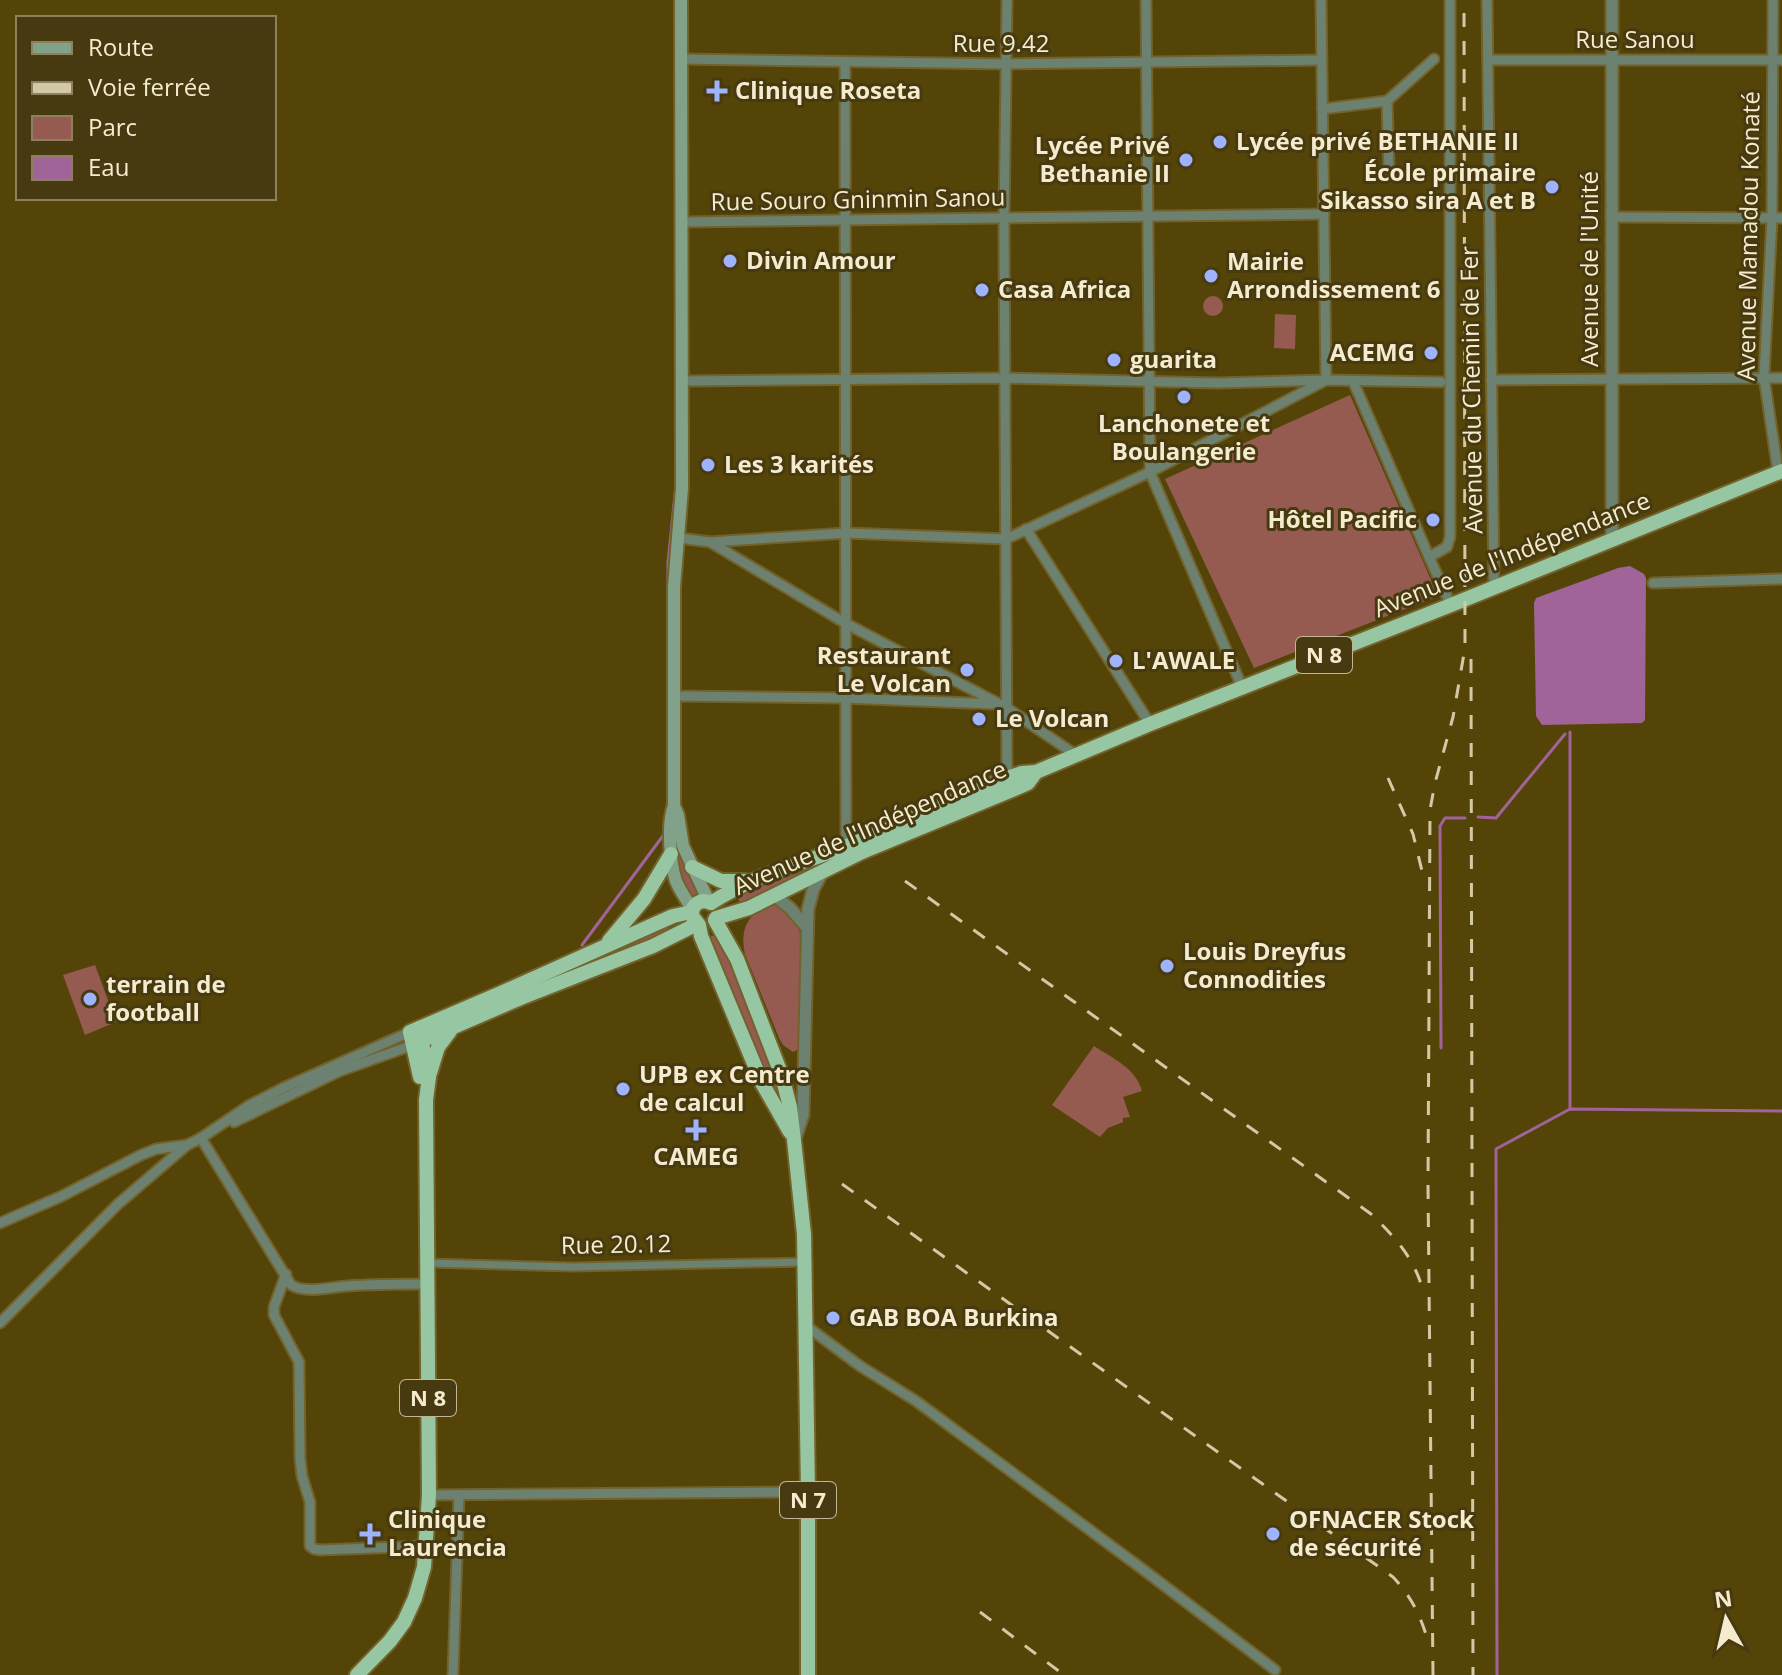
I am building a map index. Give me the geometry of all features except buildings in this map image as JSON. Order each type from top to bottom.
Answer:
[{"type":"highway","name":"Avenue de l'Indépendance","points":[[713,911],[728,892],[758,879],[846,846],[1007,778],[1036,772],[1780,471]]},
{"type":"highway","name":"Avenue de l'Indépendance","points":[[713,911],[749,908],[862,852],[1028,783],[1036,772]]},
{"type":"highway","points":[[604,946],[644,899],[671,854]]},
{"type":"highway","points":[[692,867],[721,881],[758,879]]},
{"type":"highway","points":[[416,1036],[454,1027],[653,946],[695,918],[699,902],[713,911],[708,926],[695,918],[673,916],[501,993],[416,1036]]},
{"type":"highway","name":"N 7","points":[[713,911],[737,959],[782,1076],[790,1107],[804,1234],[808,1675]]},
{"type":"highway","name":"N 7","points":[[695,918],[762,1083],[794,1140]]},
{"type":"highway","name":"N 8","points":[[357,1675],[404,1622],[421,1582],[429,1495],[426,1100],[438,1047],[454,1027]]},
{"type":"highway","points":[[416,1036],[429,1077]]},
{"type":"highway","name":"N 8","points":[[416,1036],[421,1086],[426,1100]]},
{"type":"main road","points":[[681,0],[682,488],[674,587],[674,806],[670,815],[671,854],[676,882],[695,918]]},
{"type":"main road","points":[[674,806],[683,846],[713,911]]},
{"type":"street","points":[[1007,0],[1004,219],[1006,539],[1002,706],[1007,778]]},
{"type":"street","points":[[1146,0],[1150,472],[1242,687]]},
{"type":"street","points":[[1321,0],[1326,380]]},
{"type":"street","name":"Avenue du Chemin de Fer","points":[[1429,557],[1447,547],[1450,537],[1450,0]]},
{"type":"street","name":"Avenue du Chemin de Fer","points":[[1487,0],[1494,587]]},
{"type":"street","name":"Avenue de l'Unité","points":[[1612,0],[1612,539]]},
{"type":"street","name":"Avenue Mamadou Konaté","points":[[1773,0],[1777,60],[1777,218],[1764,377],[1780,471]]},
{"type":"street","name":"Rue 9.42","points":[[681,59],[1006,64],[1321,60]]},
{"type":"street","points":[[1322,109],[1387,101],[1434,59]]},
{"type":"street","name":"Rue Sanou","points":[[1488,60],[1777,60]]},
{"type":"street","points":[[845,63],[846,846]]},
{"type":"street","points":[[1387,101],[1389,170]]},
{"type":"street","name":"Rue Souro Gninmin Sanou","points":[[681,222],[1324,214]]},
{"type":"street","points":[[1611,217],[1777,218]]},
{"type":"street","points":[[681,381],[1004,378],[1217,383],[1326,380],[1441,382]]},
{"type":"street","points":[[1491,380],[1782,378]]},
{"type":"street","points":[[679,538],[710,542],[846,533],[1006,539],[1150,472],[1326,380]]},
{"type":"street","points":[[1353,381],[1451,605]]},
{"type":"street","points":[[1026,529],[1150,724]]},
{"type":"street","points":[[710,542],[845,623],[1002,706],[1076,755]]},
{"type":"street","points":[[1653,583],[1782,579]]},
{"type":"street","points":[[674,696],[844,698],[1002,706]]},
{"type":"street","points":[[794,1140],[803,1115],[809,902],[822,872]]},
{"type":"street","points":[[775,896],[807,928]]},
{"type":"street","points":[[0,1323],[118,1204],[187,1145],[283,1088],[416,1036]]},
{"type":"street","points":[[205,1135],[291,1285],[297,1289],[429,1284]]},
{"type":"street","points":[[0,1223],[62,1196],[141,1155],[156,1149],[187,1145]]},
{"type":"street","name":"Rue 20.12","points":[[428,1263],[572,1267],[804,1262]]},
{"type":"street","points":[[286,1274],[274,1315],[299,1362],[300,1458],[310,1502],[310,1546],[320,1550],[426,1546]]},
{"type":"street","points":[[805,1325],[860,1366],[916,1401],[1275,1670]]},
{"type":"street","points":[[429,1495],[808,1492]]},
{"type":"street","points":[[453,1675],[459,1495]]},
{"type":"green space","points":[[1213,296],[1220,299],[1223,306],[1220,313],[1213,316],[1206,313],[1203,306],[1206,299]]},
{"type":"green space","points":[[1275,314],[1296,315],[1295,349],[1274,348]]},
{"type":"green space","points":[[1350,395],[1437,588],[1436,597],[1254,668],[1165,479]]},
{"type":"green space","points":[[676,836],[703,893],[692,901],[678,870]]},
{"type":"green space","points":[[852,849],[751,901],[739,901],[738,893]]},
{"type":"green space","points":[[776,905],[791,916],[800,933],[801,1043],[799,1049],[793,1052],[779,1038],[745,954],[744,936],[748,921],[759,911]]},
{"type":"green space","points":[[667,926],[670,934],[427,1033]]},
{"type":"green space","points":[[720,935],[774,1064],[780,1093],[774,1090],[760,1063],[709,939]]},
{"type":"green space","name":"terrain de football","points":[[95,965],[116,1022],[85,1035],[63,975]]},
{"type":"green space","points":[[1094,1046],[1129,1070],[1142,1091],[1123,1097],[1130,1117],[1108,1128],[1100,1137],[1052,1105]]},
{"type":"water","points":[[1630,566],[1646,578],[1645,720],[1642,723],[1542,725],[1536,716],[1536,598]]},
{"type":"waterway","points":[[668,658],[668,563],[675,494]]},
{"type":"waterway","points":[[1570,732],[1570,1109]]},
{"type":"waterway","points":[[1478,817],[1496,818],[1565,734]]},
{"type":"waterway","points":[[667,810],[668,790]]},
{"type":"waterway","points":[[1441,1048],[1440,826],[1445,818],[1465,818]]},
{"type":"waterway","points":[[582,945],[665,833]]},
{"type":"waterway","points":[[1497,1675],[1496,1149],[1570,1109],[1782,1111]]},
{"type":"railway","points":[[1433,1675],[1428,1186],[1430,810],[1453,717],[1465,648],[1464,0]]},
{"type":"railway","points":[[1471,659],[1473,1675]]},
{"type":"railway","points":[[1388,778],[1413,834],[1423,875]]},
{"type":"railway","points":[[905,881],[1371,1214],[1403,1249],[1423,1291]]},
{"type":"railway","points":[[842,1184],[1393,1577],[1414,1605],[1427,1638]]},
{"type":"railway","points":[[980,1612],[1064,1675]]},
{"type":"place","name":"Clinique Roseta","points":[[717,91]]},
{"type":"place","name":"Lycée privé BETHANIE II","points":[[1220,142]]},
{"type":"place","name":"Lycée Privé Bethanie II","points":[[1186,160]]},
{"type":"place","name":"École primaire Sikasso sira A et B","points":[[1552,187]]},
{"type":"place","name":"Divin Amour","points":[[730,261]]},
{"type":"place","name":"Mairie Arrondissement 6","points":[[1211,276]]},
{"type":"place","name":"Casa Africa","points":[[982,290]]},
{"type":"place","name":"ACEMG","points":[[1431,353]]},
{"type":"place","name":"guarita","points":[[1114,360]]},
{"type":"place","name":"Lanchonete et Boulangerie","points":[[1184,397]]},
{"type":"place","name":"Les 3 karités","points":[[708,465]]},
{"type":"place","name":"Hôtel Pacific","points":[[1433,520]]},
{"type":"place","name":"L'AWALE","points":[[1116,661]]},
{"type":"place","name":"Restaurant Le Volcan","points":[[967,670]]},
{"type":"place","name":"Le Volcan","points":[[979,719]]},
{"type":"place","name":"Louis Dreyfus Connodities","points":[[1167,966]]},
{"type":"place","name":"terrain de football","points":[[90,999]]},
{"type":"place","name":"UPB ex Centre de calcul","points":[[623,1089]]},
{"type":"place","name":"CAMEG","points":[[696,1130]]},
{"type":"place","name":"GAB BOA Burkina","points":[[833,1318]]},
{"type":"place","name":"Clinique Laurencia","points":[[370,1534]]},
{"type":"place","name":"OFNACER Stock de sécurité","points":[[1273,1534]]}]
